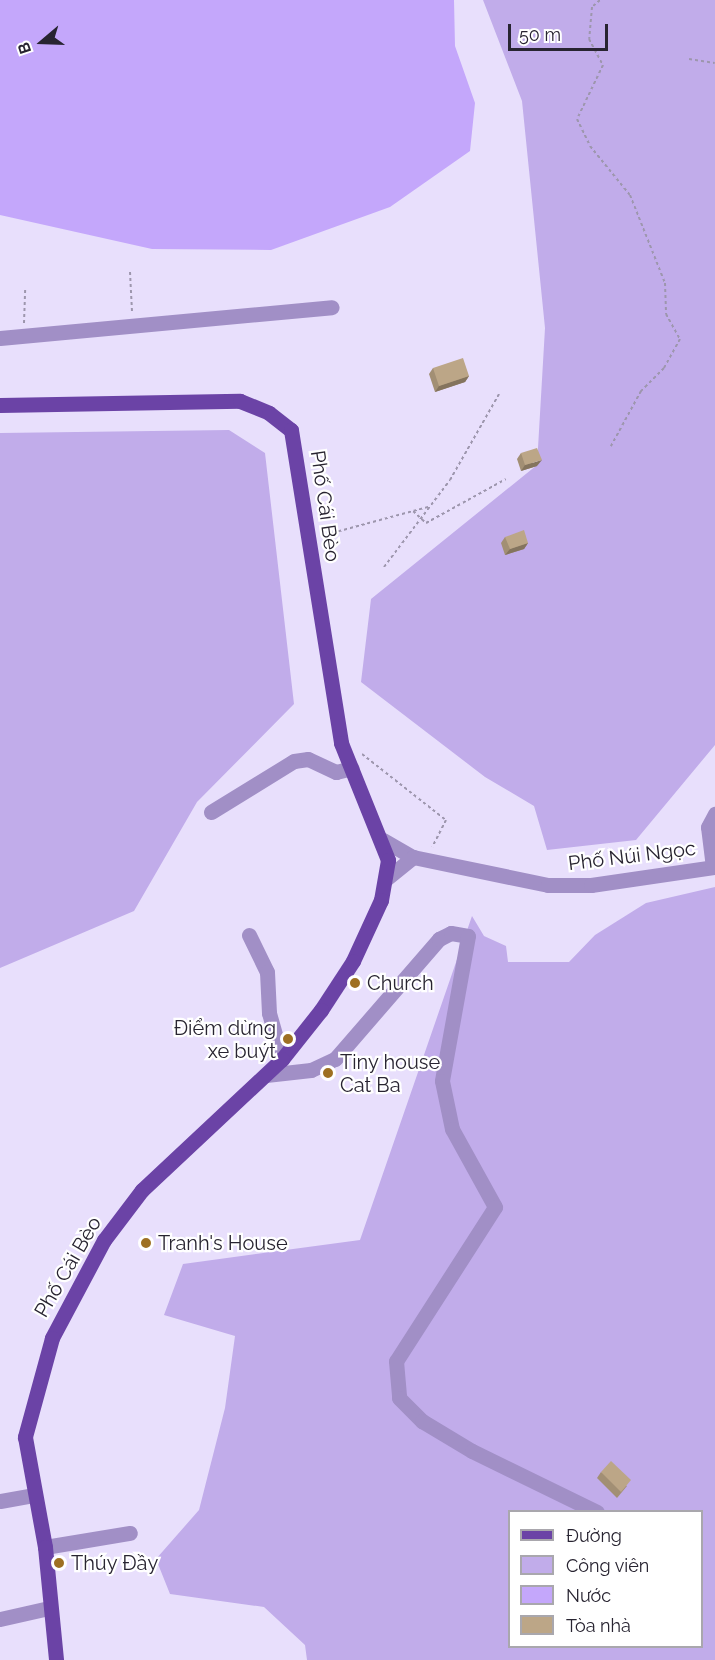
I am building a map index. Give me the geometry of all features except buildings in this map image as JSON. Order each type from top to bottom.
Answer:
[{"type":"main road","name":"Phố Cái Bèo","points":[[0,405],[240,401],[269,413],[291,430],[341,743],[383,840],[386,879],[353,961],[282,1059],[187,1144],[104,1240],[52,1338],[34,1389],[25,1437],[45,1547],[49,1608],[56,1660]]},
{"type":"street","points":[[0,338],[332,307]]},
{"type":"street","points":[[212,812],[294,761],[308,759],[336,772],[352,768]]},
{"type":"street","points":[[714,867],[708,827],[715,814]]},
{"type":"street","points":[[383,840],[419,858]]},
{"type":"street","name":"Phố Núi Ngọc","points":[[419,858],[548,885],[591,885],[714,867]]},
{"type":"street","name":"Phố Cái Bèo","points":[[386,879],[419,858]]},
{"type":"street","points":[[266,1075],[311,1070],[335,1059],[439,939],[451,933],[468,936],[442,1081],[452,1129],[495,1207],[396,1360],[399,1398],[422,1421],[472,1451],[593,1510]]},
{"type":"street","points":[[249,935],[267,972],[269,1013],[282,1059]]},
{"type":"street","points":[[0,1501],[34,1495]]},
{"type":"street","points":[[45,1547],[130,1533]]},
{"type":"street","points":[[0,1619],[49,1608]]},
{"type":"path","points":[[600,0],[592,7],[589,39],[603,65],[577,119],[590,146],[630,195],[665,283],[666,314],[680,339],[664,369],[641,391],[611,446]]},
{"type":"path","points":[[689,59],[715,63]]},
{"type":"path","points":[[125,328],[135,300],[130,272]]},
{"type":"path","points":[[23,335],[25,290]]},
{"type":"path","points":[[384,567],[422,521],[428,507],[450,480],[499,394]]},
{"type":"path","points":[[413,511],[422,521],[430,522],[506,479]]},
{"type":"path","points":[[309,539],[428,507]]},
{"type":"path","points":[[341,743],[446,820],[419,858]]},
{"type":"green space","points":[[483,0],[715,0],[715,745],[636,840],[547,850],[534,806],[485,777],[361,682],[371,599],[537,465],[545,328],[522,101]]},
{"type":"green space","points":[[229,430],[265,453],[294,704],[197,802],[134,911],[0,968],[0,433]]},
{"type":"green space","points":[[715,887],[715,1660],[307,1660],[305,1645],[264,1607],[170,1594],[156,1559],[199,1510],[225,1408],[235,1336],[164,1315],[183,1264],[360,1240],[472,916],[484,936],[506,946],[508,962],[569,962],[595,935],[646,903]]},
{"type":"water","points":[[0,0],[454,0],[455,46],[475,103],[470,151],[390,207],[271,250],[152,249],[0,215]]},
{"type":"place","name":"Church","points":[[355,983]]},
{"type":"place","name":"Điểm dừng xe buýt","points":[[288,1039]]},
{"type":"place","name":"Tiny house Cat Ba","points":[[328,1073]]},
{"type":"place","name":"Tranh's House","points":[[146,1243]]},
{"type":"place","name":"Thúy Đầy","points":[[59,1563]]}]
